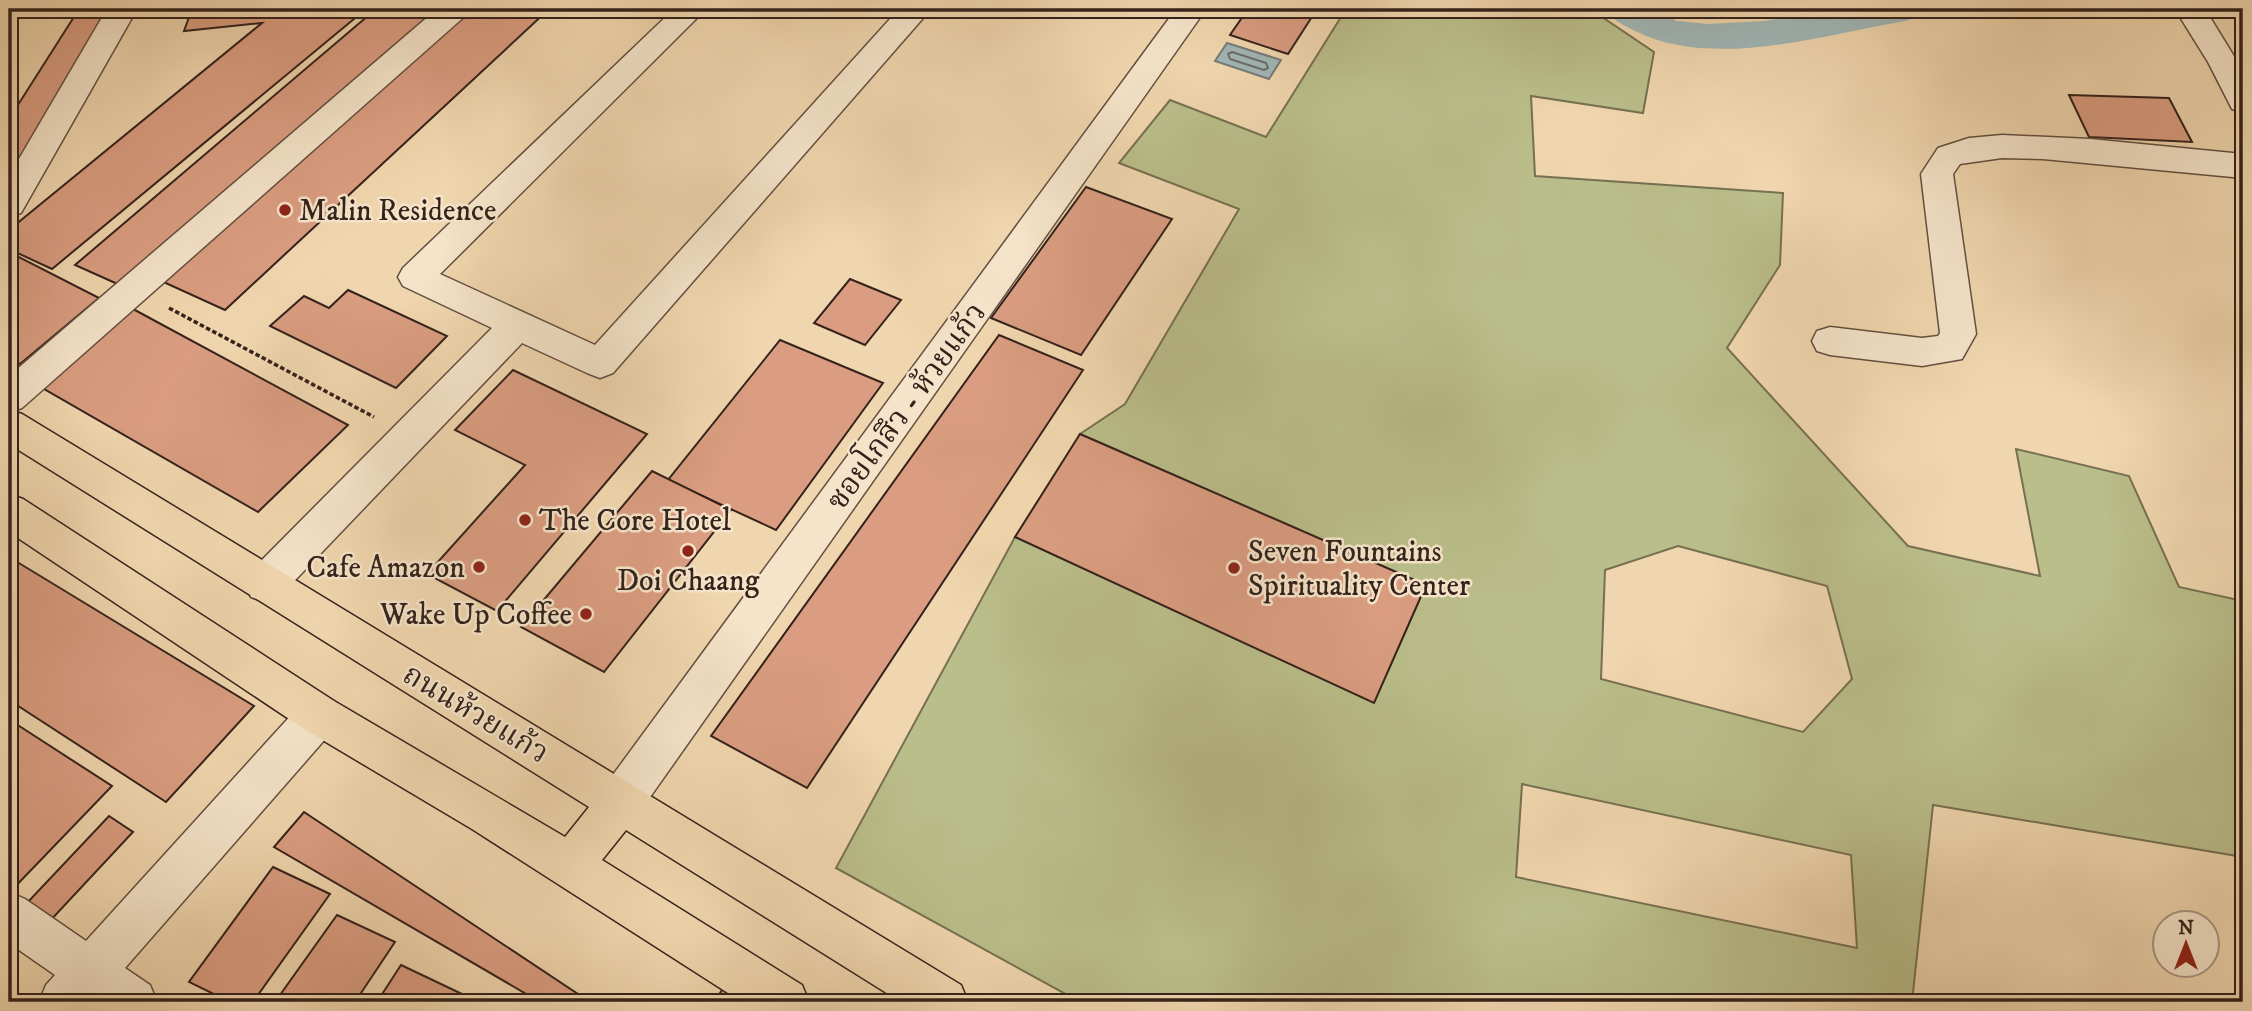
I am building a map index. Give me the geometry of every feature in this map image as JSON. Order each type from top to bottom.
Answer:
[{"type":"main road","name":"ถนนห้วยแก้ว","points":[[9,425],[944,1002]]},
{"type":"main road","points":[[9,511],[319,715],[488,814],[785,1002]]},
{"type":"main road","points":[[570,866],[620,802]]},
{"type":"street","points":[[9,204],[122,9]]},
{"type":"street","points":[[9,397],[455,9]]},
{"type":"street","points":[[691,9],[415,277],[600,363],[916,9]]},
{"type":"street","name":"ซอยโกสึว - ห้วยแก้ว","points":[[620,802],[1191,9]]},
{"type":"street","points":[[2189,9],[2223,61],[2243,101]]},
{"type":"street","points":[[1830,341],[1922,352],[1949,349],[1958,334],[1937,174],[1949,156],[1978,147],[2021,145],[2243,166]]},
{"type":"street","points":[[265,584],[518,324]]},
{"type":"street","points":[[77,987],[319,715]]},
{"type":"street","points":[[9,915],[77,987],[133,1002]]},
{"type":"path","points":[[133,289],[409,436]]},
{"type":"green space","points":[[1346,9],[1590,9],[1654,52],[1643,113],[1531,96],[1535,176],[1783,193],[1780,265],[1727,348],[1908,546],[2040,576],[2016,449],[2129,476],[2179,587],[2243,601],[2243,857],[1933,805],[1912,1002],[1080,1002],[836,868],[1015,537],[1374,702],[1426,585],[1080,434],[1125,404],[1239,209],[1119,163],[1170,100],[1266,137]],"holes":[[[1678,546],[1827,586],[1852,679],[1803,732],[1601,679],[1605,570]],[[1522,784],[1851,855],[1857,948],[1516,877]]]},
{"type":"water","points":[[1227,43],[1281,60],[1269,79],[1215,61]]},
{"type":"building","points":[[79,9],[115,9],[9,179],[9,119]]},
{"type":"building","points":[[192,9],[366,9],[52,269],[9,249],[9,230],[262,23],[184,31]]},
{"type":"building","points":[[376,9],[441,9],[122,286],[75,265]]},
{"type":"building","name":"Malin Residence","points":[[465,9],[548,10],[225,310],[159,280]]},
{"type":"building","points":[[1248,9],[1317,9],[1288,54],[1230,35]]},
{"type":"building","points":[[2069,95],[2169,98],[2192,142],[2089,137]]},
{"type":"building","points":[[1086,187],[1172,219],[1081,355],[991,318]]},
{"type":"building","points":[[9,252],[99,298],[20,364],[9,358]]},
{"type":"building","points":[[850,279],[901,300],[865,345],[814,323]]},
{"type":"building","points":[[348,290],[447,336],[396,388],[270,326],[304,296],[329,308]]},
{"type":"building","points":[[133,309],[348,425],[258,512],[39,386]]},
{"type":"building","points":[[999,335],[1083,370],[807,788],[711,736]]},
{"type":"building","points":[[780,340],[883,383],[776,530],[668,480]]},
{"type":"building","name":"The Core Hotel","points":[[513,370],[647,434],[497,611],[427,574],[525,465],[455,430]]},
{"type":"building","name":"Seven Fountains Spirituality Center","points":[[1080,434],[1426,585],[1374,703],[1015,537]]},
{"type":"building","points":[[652,471],[731,510],[604,672],[521,627]]},
{"type":"building","points":[[9,557],[254,706],[166,802],[9,700]]},
{"type":"building","points":[[9,721],[112,786],[9,893]]},
{"type":"building","points":[[304,812],[590,1002],[540,1002],[274,847]]},
{"type":"building","points":[[109,816],[133,832],[49,922],[25,905]]},
{"type":"building","points":[[273,867],[330,894],[253,1002],[230,1002],[189,982]]},
{"type":"building","points":[[337,915],[395,942],[355,1002],[275,1002]]},
{"type":"building","points":[[401,965],[462,994],[457,1002],[377,1002]]},
{"type":"building","points":[[726,984],[756,1002],[714,1002]]},
{"type":"waterway","points":[[1623,9],[1666,30],[1708,36],[1764,33],[1905,9]]},
{"type":"place","name":"Malin Residence","points":[[285,210]]},
{"type":"place","name":"The Core Hotel","points":[[525,520]]},
{"type":"place","name":"Doi Chaang","points":[[688,551]]},
{"type":"place","name":"Cafe Amazon","points":[[479,567]]},
{"type":"place","name":"Seven Fountains Spirituality Center","points":[[1234,568]]},
{"type":"place","name":"Wake Up Coffee","points":[[586,614]]}]
